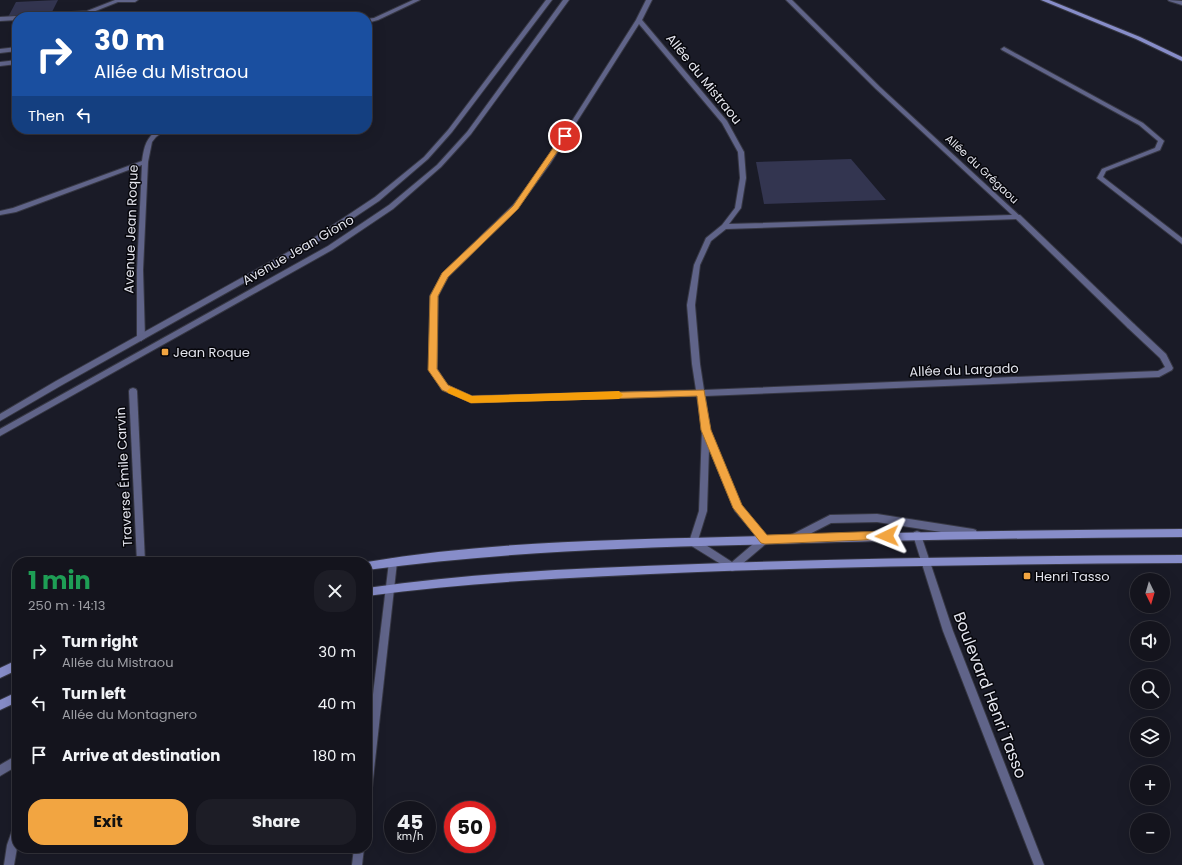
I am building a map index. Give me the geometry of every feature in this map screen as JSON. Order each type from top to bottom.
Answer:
[{"type":"main road","points":[[1044,0],[1138,38],[1182,59]]},
{"type":"main road","points":[[372,565],[496,551],[765,539],[980,534],[1182,533]]},
{"type":"main road","points":[[372,591],[500,576],[732,567],[926,562],[1182,559]]},
{"type":"main road","points":[[0,673],[12,667]]},
{"type":"main road","points":[[0,705],[12,699]]},
{"type":"street","points":[[88,12],[116,1],[135,0]]},
{"type":"street","points":[[372,20],[417,0]]},
{"type":"street","name":"Avenue Jean Giono","points":[[0,418],[317,239],[378,199],[426,158],[450,132],[549,0]]},
{"type":"street","name":"Avenue Jean Giono","points":[[0,433],[330,248],[391,207],[439,166],[469,132],[566,0]]},
{"type":"street","points":[[649,0],[639,20],[548,163],[515,208],[445,275],[434,296],[433,370],[445,388],[471,399],[701,392]]},
{"type":"street","name":"Allée du Grégaou","points":[[789,0],[878,88],[1018,217]]},
{"type":"street","points":[[1171,0],[1182,4]]},
{"type":"street","points":[[0,19],[12,18]]},
{"type":"street","name":"Allée du Mistraou","points":[[639,20],[725,122],[741,152],[743,178],[738,208],[724,227],[708,240],[697,265],[691,305],[696,364],[706,430],[703,511],[693,542]]},
{"type":"street","points":[[1004,49],[1141,124],[1161,141],[1158,150],[1104,170],[1100,178],[1182,242]]},
{"type":"street","points":[[0,51],[12,50]]},
{"type":"street","points":[[0,64],[12,63]]},
{"type":"street","name":"Avenue Jean Roque","points":[[141,338],[140,270],[145,162],[147,145],[151,136],[154,134]]},
{"type":"street","points":[[0,213],[14,210],[145,162]]},
{"type":"street","name":"Allée du Grégaou","points":[[724,227],[1018,217]]},
{"type":"street","name":"Allée du Largado","points":[[701,392],[1159,374],[1169,368],[1163,356],[1018,217]]},
{"type":"street","name":"Traverse Émile Carvin","points":[[133,391],[141,557]]},
{"type":"street","name":"Allée du Mistraou","points":[[706,430],[738,508],[765,539]]},
{"type":"street","points":[[794,538],[830,519],[877,518],[980,534]]},
{"type":"street","name":"Boulevard Henri Tasso","points":[[917,535],[948,631],[1039,865]]},
{"type":"street","points":[[693,542],[732,567],[765,539]]},
{"type":"street","points":[[372,747],[393,562]]},
{"type":"street","points":[[0,771],[12,763]]},
{"type":"street","points":[[9,865],[12,845]]},
{"type":"street","points":[[357,865],[358,853]]},
{"type":"shaded area","points":[[58,0],[52,12],[12,12],[12,17],[8,17],[16,2]]},
{"type":"shaded area","points":[[851,159],[886,200],[764,204],[756,162]]},
{"type":"slow traffic","points":[[451,391],[471,399],[619,395]]},
{"type":"place","name":"Jean Roque","points":[[165,352]]},
{"type":"place","name":"Henri Tasso","points":[[1027,576]]},
{"type":"route","points":[[565,136],[548,163],[515,208],[445,275],[434,296],[433,370],[445,388],[471,399],[701,392],[706,430],[738,508],[765,539],[887,536]]}]
